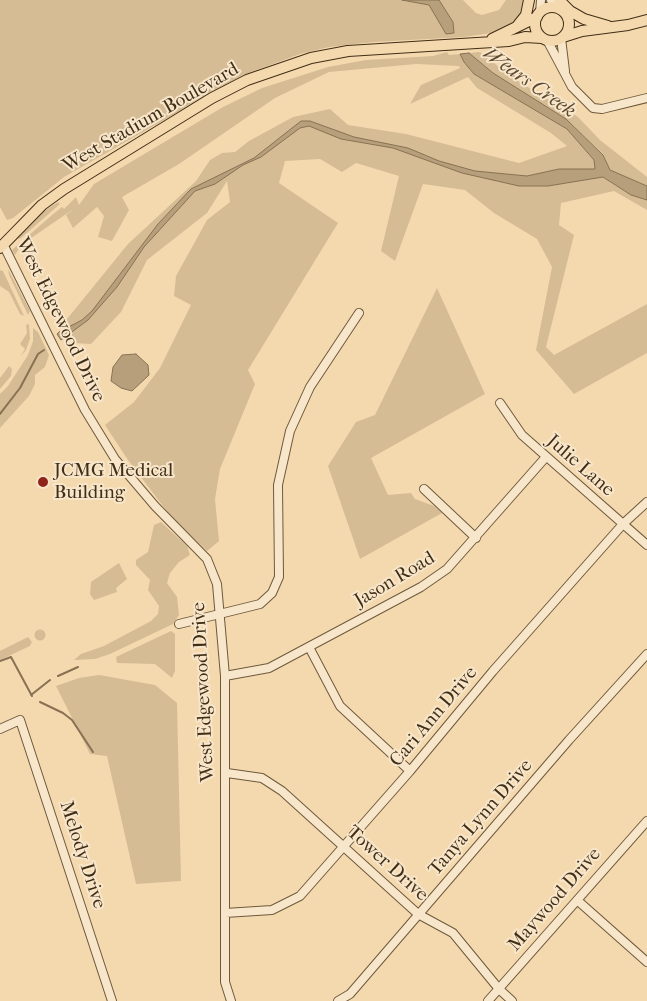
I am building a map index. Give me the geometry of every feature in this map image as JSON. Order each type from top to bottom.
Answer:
[{"type":"main road","points":[[512,30],[524,19],[529,0]]},
{"type":"main road","points":[[560,5],[568,19],[568,28],[562,37]]},
{"type":"main road","points":[[612,27],[584,19],[560,5],[547,8],[538,15],[536,28],[545,39],[562,37],[577,32],[628,25],[647,20]]},
{"type":"main road","name":"West Stadium Boulevard","points":[[484,42],[512,30],[538,15]]},
{"type":"main road","points":[[568,19],[583,25],[612,27]]},
{"type":"main road","name":"West Stadium Boulevard","points":[[1,243],[42,205],[64,189],[212,98],[247,80],[311,58],[348,51],[484,42],[525,37],[545,39]]},
{"type":"street","points":[[538,15],[541,0]]},
{"type":"street","points":[[551,0],[560,5]]},
{"type":"street","points":[[562,37],[565,73]]},
{"type":"street","points":[[545,39],[580,96],[597,109],[647,98]]},
{"type":"street","name":"West Edgewood Drive","points":[[1,243],[85,410],[115,458],[155,506],[207,559],[217,584],[225,676],[227,773],[225,982],[231,1001]]},
{"type":"street","points":[[179,624],[260,604],[272,593],[279,577],[278,485],[290,432],[310,387],[358,313]]},
{"type":"street","name":"Julie Lane","points":[[500,403],[522,435],[647,546]]},
{"type":"street","name":"Jason Road","points":[[225,676],[269,668],[421,587],[446,569],[476,538],[546,458]]},
{"type":"street","points":[[424,489],[476,538]]},
{"type":"street","name":"Cari Ann Drive","points":[[225,913],[272,910],[300,896],[410,771],[493,671],[623,524],[647,502]]},
{"type":"street","points":[[308,646],[340,706],[410,771]]},
{"type":"street","name":"Tanya Lynn Drive","points":[[338,1001],[350,994],[647,654]]},
{"type":"street","name":"Melody Drive","points":[[0,728],[20,720],[112,1001]]},
{"type":"street","name":"Tower Drive","points":[[227,773],[262,778],[282,791],[418,914],[453,933],[499,989],[512,1001]]},
{"type":"street","name":"Maywood Drive","points":[[488,1001],[647,821]]},
{"type":"street","points":[[577,900],[647,962]]},
{"type":"shaded area","points":[[0,0],[402,0],[429,5],[446,34],[454,33],[453,22],[439,0],[463,0],[476,13],[482,15],[499,10],[506,0],[525,0],[523,13],[515,24],[498,32],[464,37],[374,42],[329,47],[300,54],[243,75],[64,177],[13,218],[7,220],[0,207]]},
{"type":"shaded area","points":[[402,0],[439,0],[453,22],[454,33],[446,34],[429,5]]},
{"type":"shaded area","points":[[447,52],[449,55],[460,54],[474,74],[567,129],[594,160],[595,169],[603,177],[631,195],[647,200],[647,210],[614,191],[561,203],[559,225],[574,235],[546,347],[554,355],[647,304],[647,353],[574,394],[536,350],[552,267],[537,239],[494,213],[465,190],[423,184],[395,261],[381,251],[399,176],[356,163],[342,172],[320,159],[285,161],[279,183],[338,223],[248,370],[255,384],[220,469],[215,499],[219,541],[207,551],[172,518],[128,460],[105,425],[134,402],[160,368],[191,305],[174,296],[176,276],[207,220],[230,202],[227,181],[207,213],[147,260],[121,312],[91,344],[74,343],[66,328],[67,319],[128,244],[196,181],[210,160],[222,153],[235,152],[249,141],[293,117],[330,109],[348,125],[406,134],[519,163],[567,146],[551,133],[477,88],[468,77],[410,104],[421,85],[460,68],[459,66],[416,64],[329,72],[275,98],[179,164],[122,197],[129,210],[112,241],[98,237],[104,216],[97,207],[73,228],[66,215],[75,208],[21,245],[15,255],[12,250],[62,207],[64,209],[76,197],[79,205],[94,184],[223,107],[262,88],[328,67],[366,60],[433,56]]},
{"type":"shaded area","points":[[479,52],[486,55],[505,73],[578,117],[600,140],[647,177],[647,186],[610,170],[603,154],[566,119],[493,73],[469,53]]},
{"type":"shaded area","points":[[469,53],[493,73],[566,119],[603,155],[610,170],[647,186],[647,200],[631,195],[603,177],[548,186],[519,186],[462,173],[393,148],[341,139],[309,126],[300,128],[261,157],[243,165],[215,184],[195,191],[144,247],[117,287],[88,320],[61,340],[57,334],[82,320],[92,311],[158,224],[191,189],[254,158],[301,121],[310,121],[354,137],[408,148],[439,161],[475,171],[527,176],[559,169],[595,169],[594,160],[567,129],[474,74],[460,54]]},
{"type":"shaded area","points":[[58,202],[60,204],[21,238],[17,239],[43,212]]},
{"type":"shaded area","points":[[8,269],[30,311],[28,315],[9,275]]},
{"type":"shaded area","points":[[0,270],[3,271],[24,316],[20,314],[9,292],[0,286]]},
{"type":"shaded area","points":[[437,288],[485,394],[371,458],[388,495],[411,493],[415,499],[434,506],[442,513],[360,559],[328,466],[356,422],[375,415]]},
{"type":"shaded area","points":[[29,324],[30,339],[26,350],[20,357],[25,349],[20,344],[27,333],[26,325]]},
{"type":"shaded area","points":[[33,328],[38,332],[49,355],[45,367],[35,375],[35,384],[29,396],[0,428],[0,394],[8,386],[28,355],[33,341]]},
{"type":"shaded area","points":[[136,354],[148,365],[149,375],[132,391],[121,388],[111,381],[113,367],[122,355]]},
{"type":"shaded area","points":[[9,366],[12,369],[11,376],[0,389],[0,378]]},
{"type":"shaded area","points":[[161,522],[187,546],[190,555],[179,562],[170,573],[167,583],[177,597],[179,615],[173,624],[110,654],[95,659],[74,660],[81,654],[104,646],[151,621],[158,614],[159,606],[148,590],[150,580],[136,565],[136,560],[148,552],[154,525]]},
{"type":"shaded area","points":[[119,563],[127,579],[116,588],[117,592],[94,600],[90,594],[91,582]]},
{"type":"shaded area","points":[[40,629],[46,635],[40,641],[34,635]]},
{"type":"shaded area","points":[[171,631],[175,634],[175,671],[172,678],[155,664],[117,663],[116,657]]},
{"type":"shaded area","points":[[28,637],[32,642],[30,646],[0,660],[0,651]]},
{"type":"shaded area","points":[[99,675],[155,685],[177,703],[181,881],[136,884],[107,756],[90,754],[56,686],[79,678]]},
{"type":"waterway","points":[[0,414],[20,388],[38,354],[44,350]]},
{"type":"waterway","points":[[0,661],[11,657],[32,696]]},
{"type":"waterway","points":[[58,676],[78,667]]},
{"type":"waterway","points":[[31,695],[50,680]]},
{"type":"waterway","points":[[40,702],[63,713],[72,720],[93,752]]},
{"type":"place","name":"JCMG Medical Building","points":[[43,482]]},
{"type":"water label","name":"Wears Creek","points":[[529,83]]}]
